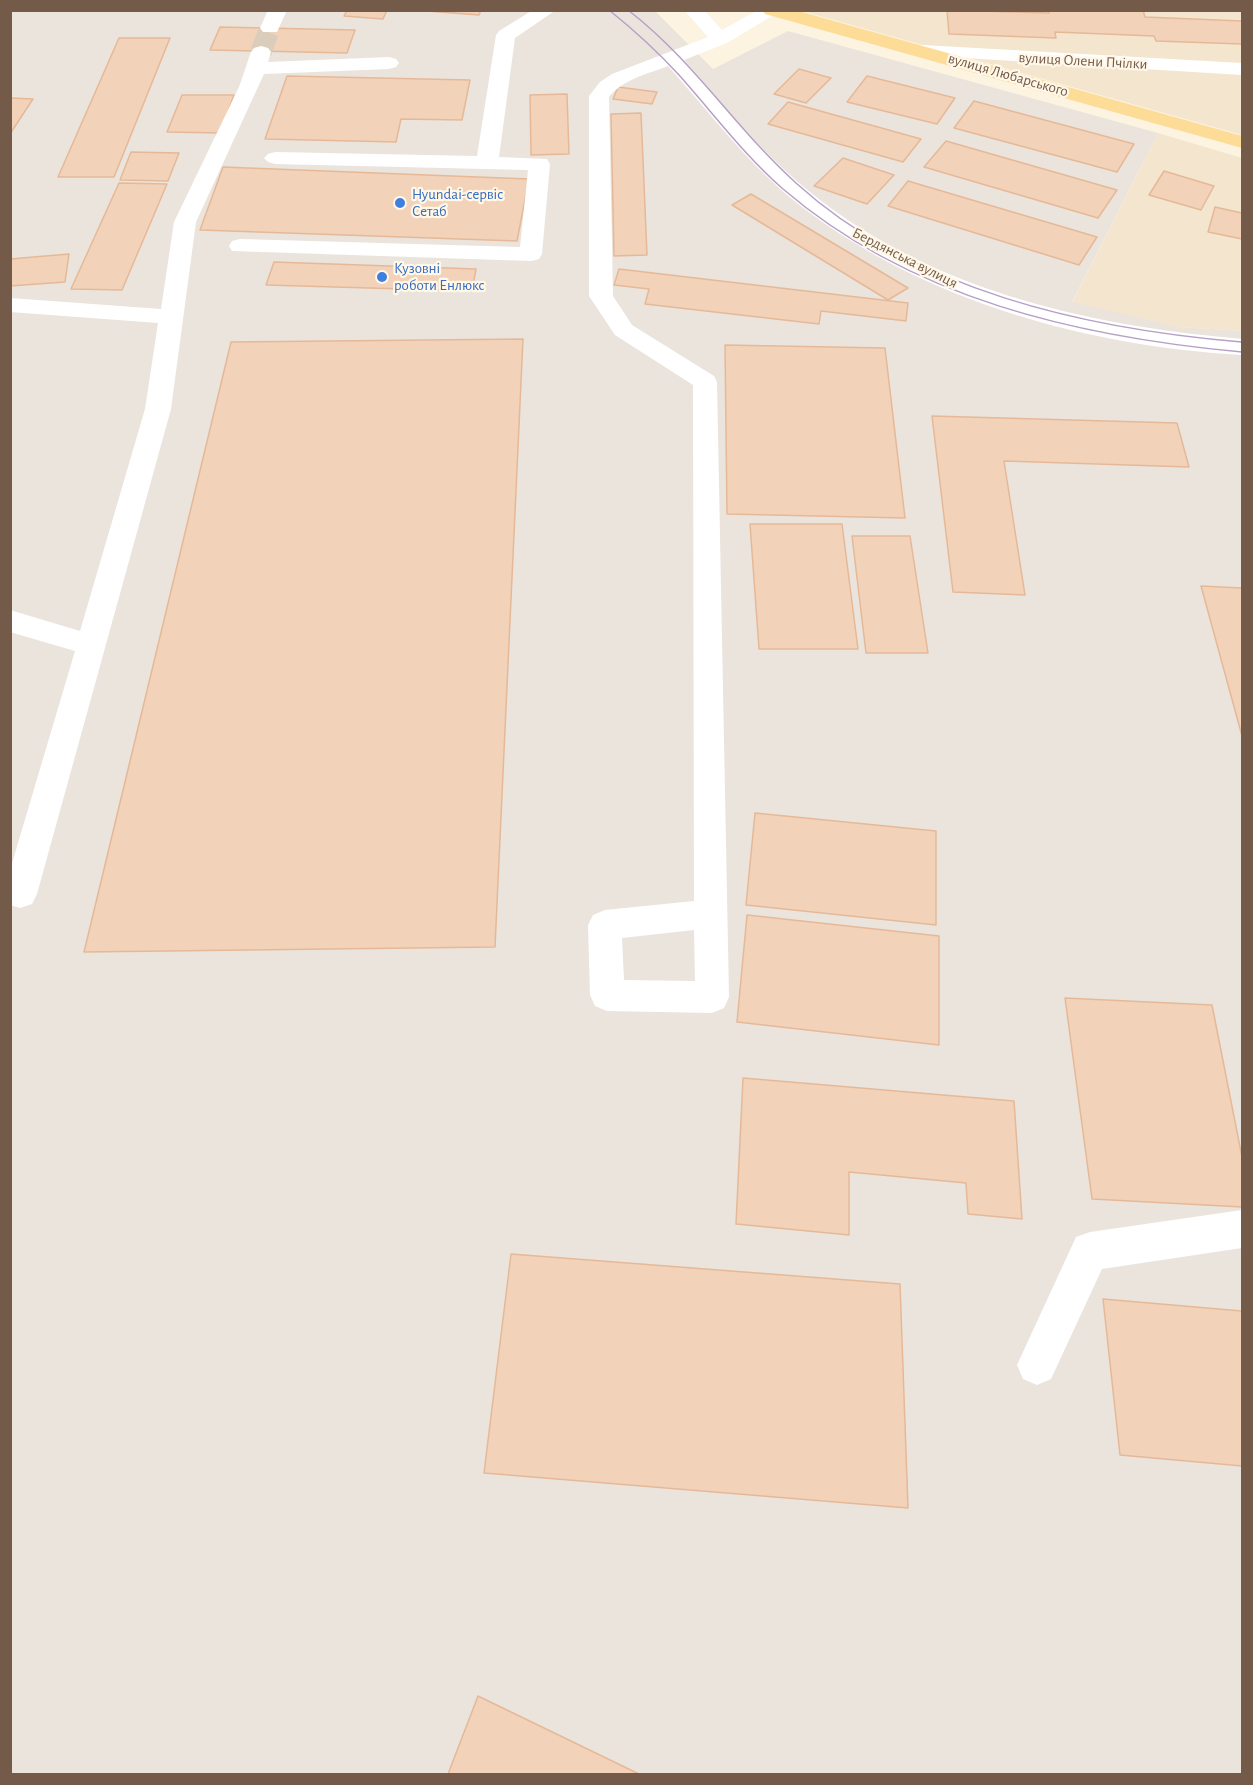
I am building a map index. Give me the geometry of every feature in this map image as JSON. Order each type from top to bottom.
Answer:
[{"type":"main road","name":"вулиця Любарського","points":[[773,11],[923,51],[1242,142]]},
{"type":"street","points":[[487,163],[506,35],[547,10]]},
{"type":"street","points":[[693,10],[720,39]]},
{"type":"street","points":[[711,914],[605,925],[607,995],[712,997],[705,382],[623,330],[601,296],[599,96],[607,86],[619,78],[720,39],[773,11]]},
{"type":"street","points":[[20,894],[158,409],[184,222],[249,87],[266,39],[389,63]]},
{"type":"street","name":"вулиця Олени Пчілки","points":[[923,51],[1242,69]]},
{"type":"street","name":"Бердянська вулиця","points":[[671,57],[789,185],[809,203],[902,260],[963,287],[1061,320],[1160,339],[1242,347]]},
{"type":"street","points":[[240,246],[531,254],[539,164],[275,158]]},
{"type":"street","points":[[10,305],[172,317]]},
{"type":"street","points":[[10,621],[91,645]]},
{"type":"street","points":[[1036,1365],[1089,1251],[1242,1229]]},
{"type":"shaded area","points":[[11,11],[655,11],[713,69],[788,31],[1158,133],[1072,302],[1179,327],[1242,331],[1242,1774],[11,1774]]},
{"type":"shaded area","points":[[802,11],[1242,11],[1242,135],[1228,131]]},
{"type":"shaded area","points":[[1158,133],[1242,158],[1242,331],[1179,327],[1072,303]]},
{"type":"building","points":[[347,10],[387,10],[383,19],[344,16]]},
{"type":"building","points":[[413,10],[481,10],[479,15]]},
{"type":"building","points":[[947,10],[1049,13],[1048,10],[1143,10],[1145,17],[1242,21],[1242,44],[1156,41],[1154,36],[1055,32],[1056,38],[949,34]]},
{"type":"building","points":[[220,27],[355,30],[347,53],[210,50]]},
{"type":"building","points":[[119,38],[170,38],[114,177],[58,177]]},
{"type":"building","points":[[799,69],[831,78],[806,103],[774,94]]},
{"type":"building","points":[[287,76],[470,80],[462,120],[401,119],[396,142],[265,139]]},
{"type":"building","points":[[867,76],[955,98],[937,124],[847,102]]},
{"type":"building","points":[[618,87],[657,92],[652,104],[613,99]]},
{"type":"building","points":[[567,94],[569,154],[531,155],[530,95]]},
{"type":"building","points":[[182,95],[234,95],[220,133],[167,132]]},
{"type":"building","points":[[10,98],[33,99],[10,134]]},
{"type":"building","points":[[974,101],[1134,144],[1117,172],[954,128]]},
{"type":"building","points":[[788,102],[921,139],[903,162],[768,124]]},
{"type":"building","points":[[641,113],[647,255],[614,256],[611,114]]},
{"type":"building","points":[[946,141],[1117,190],[1098,218],[924,167]]},
{"type":"building","points":[[131,152],[179,153],[168,181],[120,180]]},
{"type":"building","points":[[843,158],[894,175],[867,204],[814,186]]},
{"type":"building","points":[[223,167],[529,179],[517,241],[200,230]]},
{"type":"building","points":[[1164,171],[1214,186],[1201,210],[1149,195]]},
{"type":"building","points":[[908,181],[1097,237],[1079,265],[888,206]]},
{"type":"building","points":[[119,183],[167,184],[122,290],[71,289]]},
{"type":"building","points":[[751,194],[908,288],[888,300],[732,205]]},
{"type":"building","points":[[1215,207],[1242,213],[1242,239],[1208,232]]},
{"type":"building","points":[[69,254],[65,282],[10,286],[10,259]]},
{"type":"building","points":[[274,262],[476,269],[472,291],[266,285]]},
{"type":"building","points":[[619,269],[908,303],[906,321],[821,311],[819,324],[645,304],[649,289],[614,285]]},
{"type":"building","points":[[523,339],[495,947],[84,952],[231,342]]},
{"type":"building","points":[[725,345],[885,348],[905,518],[727,514]]},
{"type":"building","points":[[932,416],[1177,423],[1189,467],[1004,461],[1025,595],[953,592]]},
{"type":"building","points":[[750,524],[842,524],[858,649],[759,649]]},
{"type":"building","points":[[852,536],[910,536],[928,653],[866,653]]},
{"type":"building","points":[[1201,586],[1242,588],[1242,736]]},
{"type":"building","points":[[755,813],[936,831],[936,925],[746,905]]},
{"type":"building","points":[[747,915],[939,936],[939,1045],[737,1022]]},
{"type":"building","points":[[1065,998],[1212,1005],[1242,1157],[1242,1207],[1092,1199]]},
{"type":"building","points":[[743,1078],[1014,1101],[1022,1219],[968,1214],[966,1183],[849,1172],[849,1235],[736,1224]]},
{"type":"building","points":[[511,1254],[900,1284],[908,1508],[484,1473]]},
{"type":"building","points":[[1103,1299],[1242,1311],[1242,1466],[1120,1455]]},
{"type":"building","points":[[478,1696],[639,1774],[448,1774]]},
{"type":"tunnel","points":[[261,52],[270,28]]},
{"type":"tram line","points":[[609,10],[671,66],[742,148],[783,189],[833,227],[886,259],[942,285],[999,306],[1059,323],[1120,336],[1242,352]]},
{"type":"tram line","points":[[628,10],[674,51],[753,140],[796,183],[843,220],[894,252],[948,277],[1005,298],[1064,314],[1123,327],[1242,342]]},
{"type":"place","name":"Hyundai-сервіс Сетаб","points":[[400,203]]},
{"type":"place","name":"Кузовні роботи Енлюкс","points":[[382,277]]}]
